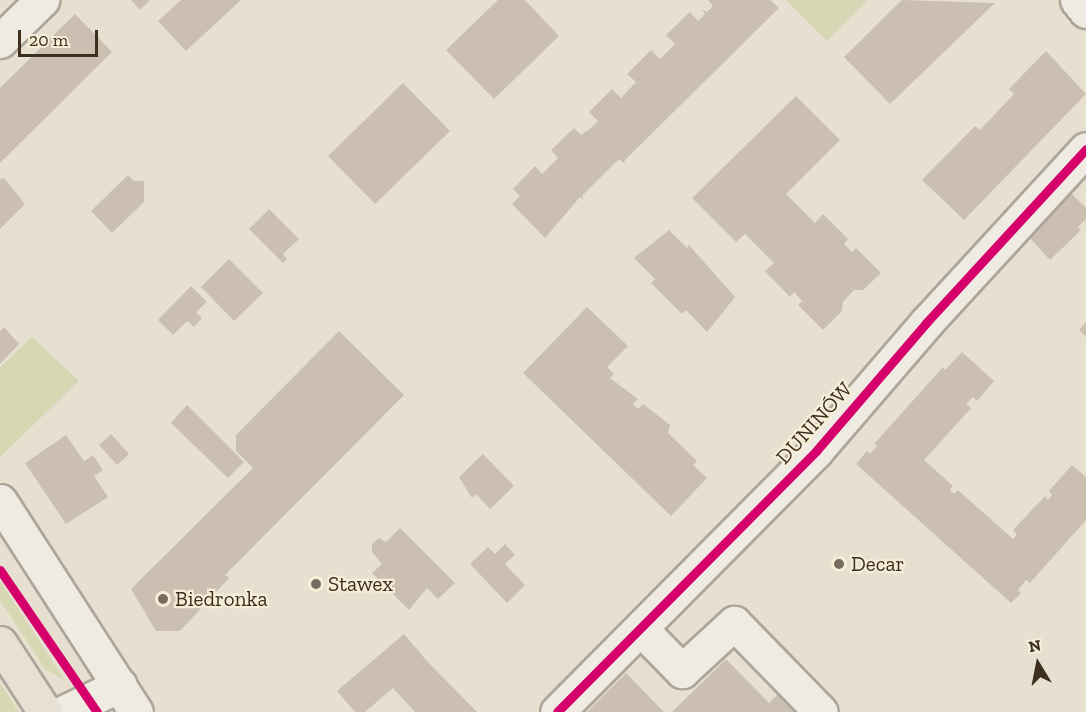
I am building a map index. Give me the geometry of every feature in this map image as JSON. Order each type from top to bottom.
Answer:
[{"type":"main road","points":[[0,643],[45,712]]},
{"type":"street","points":[[0,41],[42,0]]},
{"type":"street","points":[[1077,0],[1086,11]]},
{"type":"street","name":"DUNINÓW","points":[[557,712],[816,451],[926,323],[1086,149]]},
{"type":"street","points":[[0,501],[128,699],[64,712]]},
{"type":"street","points":[[641,629],[682,671],[734,623],[821,712]]},
{"type":"green space","points":[[786,0],[868,0],[827,41]]},
{"type":"green space","points":[[32,337],[79,381],[0,457],[0,367]]},
{"type":"green space","points":[[0,581],[64,679],[46,670],[0,600]]},
{"type":"green space","points":[[0,683],[19,712],[0,712]]},
{"type":"building","points":[[131,0],[150,0],[140,10]]},
{"type":"building","points":[[181,0],[241,0],[186,51],[158,21]]},
{"type":"building","points":[[498,0],[525,0],[559,36],[494,99],[446,50]]},
{"type":"building","points":[[708,0],[770,0],[779,8],[624,161],[626,165],[619,159],[582,196],[584,200],[580,197],[545,238],[512,204],[520,196],[513,189],[535,166],[542,174],[558,158],[551,150],[574,128],[581,135],[591,128],[598,121],[589,112],[612,89],[621,98],[636,82],[627,74],[651,50],[660,59],[675,44],[666,35],[690,12],[698,21],[705,14],[702,9],[707,12],[713,6]]},
{"type":"building","points":[[902,0],[995,3],[890,104],[844,57]]},
{"type":"building","points":[[75,14],[112,52],[0,163],[0,88]]},
{"type":"building","points":[[1046,51],[1086,94],[964,220],[922,180],[975,126],[980,130],[1014,94],[1009,89]]},
{"type":"building","points":[[403,83],[450,131],[375,204],[328,156]]},
{"type":"building","points":[[796,96],[840,140],[786,194],[815,223],[823,214],[848,239],[844,244],[852,252],[856,248],[881,273],[863,290],[854,290],[843,302],[842,311],[823,330],[798,305],[802,301],[794,292],[790,297],[765,271],[774,263],[745,234],[736,242],[692,198]]},
{"type":"building","points":[[128,175],[134,181],[144,181],[144,202],[112,233],[91,211]]},
{"type":"building","points":[[4,178],[25,204],[0,229],[0,180]]},
{"type":"building","points":[[1071,193],[1086,208],[1086,219],[1078,227],[1081,230],[1050,260],[1028,236]]},
{"type":"building","points":[[269,209],[299,239],[283,254],[287,259],[283,263],[249,229]]},
{"type":"building","points":[[669,230],[687,248],[689,245],[735,297],[707,332],[686,310],[682,314],[651,283],[655,279],[634,258]]},
{"type":"building","points":[[229,259],[263,293],[234,321],[201,287]]},
{"type":"building","points":[[191,286],[207,302],[196,312],[202,318],[194,327],[187,321],[173,335],[158,320]]},
{"type":"building","points":[[587,307],[628,346],[607,367],[614,374],[610,378],[638,399],[633,404],[638,409],[643,404],[670,425],[668,433],[697,461],[693,465],[707,478],[671,516],[523,373]]},
{"type":"building","points":[[1086,322],[1086,337],[1079,330]]},
{"type":"building","points":[[4,327],[19,344],[0,364],[0,331]]},
{"type":"building","points":[[339,331],[404,395],[225,575],[229,578],[180,631],[156,631],[131,589],[253,468],[236,451],[236,435]]},
{"type":"building","points":[[962,352],[994,381],[977,401],[973,397],[966,404],[971,408],[924,460],[953,486],[950,490],[954,494],[958,490],[1013,539],[1017,534],[1013,530],[1045,496],[1048,500],[1052,495],[1049,491],[1072,465],[1086,477],[1086,520],[1030,583],[1026,580],[1018,590],[1021,593],[1011,603],[856,464],[867,451],[870,454],[877,446],[874,444],[943,367],[945,370]]},
{"type":"building","points":[[187,405],[244,462],[228,478],[171,423]]},
{"type":"building","points":[[111,434],[129,454],[117,465],[99,445]]},
{"type":"building","points":[[66,435],[84,461],[93,455],[103,470],[94,476],[108,497],[66,524],[25,463]]},
{"type":"building","points":[[483,454],[514,486],[490,509],[476,494],[472,498],[459,477]]},
{"type":"building","points":[[400,528],[455,583],[438,599],[427,588],[409,610],[372,573],[382,564],[372,552],[372,544],[379,538],[386,542]]},
{"type":"building","points":[[505,544],[515,555],[505,564],[525,585],[507,603],[470,564],[488,547],[495,554]]},
{"type":"building","points":[[404,634],[477,712],[415,712],[393,688],[365,712],[355,712],[337,691]]},
{"type":"building","points":[[726,659],[769,703],[783,689],[806,712],[672,712]]},
{"type":"building","points":[[626,673],[664,712],[587,712]]},
{"type":"cycle path","points":[[557,712],[816,451],[926,323],[1086,149]]},
{"type":"cycle path","points":[[0,570],[97,712]]},
{"type":"place","name":"Decar","points":[[839,564]]},
{"type":"place","name":"Stawex","points":[[316,584]]},
{"type":"place","name":"Biedronka","points":[[163,599]]}]
